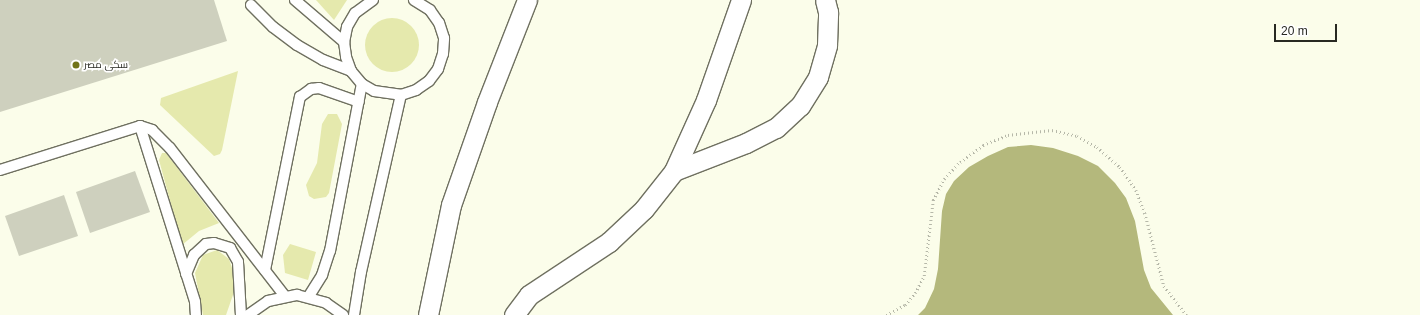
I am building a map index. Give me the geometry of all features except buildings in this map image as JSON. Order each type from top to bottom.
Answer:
[{"type":"street","points":[[428,315],[451,205],[487,102],[527,0]]},
{"type":"street","points":[[514,315],[529,295],[609,242],[644,209],[674,171],[706,100],[741,0]]},
{"type":"street","points":[[674,171],[746,144],[776,128],[800,106],[818,77],[827,45],[828,12],[825,0]]},
{"type":"lane","points":[[295,0],[344,42]]},
{"type":"lane","points":[[368,1],[355,13],[347,27],[344,42],[346,57],[351,71],[362,84],[374,91],[401,95],[416,90],[429,81],[438,69],[443,54],[444,38],[439,23],[430,10],[414,0]]},
{"type":"lane","points":[[251,5],[273,27],[297,45],[323,60],[351,71]]},
{"type":"lane","points":[[309,296],[327,263],[362,84]]},
{"type":"lane","points":[[265,270],[300,97],[312,89],[319,88],[358,102]]},
{"type":"lane","points":[[354,315],[360,272],[401,95]]},
{"type":"lane","points":[[140,126],[186,274],[196,315]]},
{"type":"lane","points":[[0,170],[140,126],[152,130],[170,148],[285,296]]},
{"type":"lane","points":[[186,274],[194,255],[206,244],[214,242],[230,248],[238,262],[241,315]]},
{"type":"lane","points":[[248,315],[268,301],[285,296],[309,296],[326,303],[343,315]]},
{"type":"path","points":[[886,315],[905,305],[915,293],[924,276],[933,200],[950,173],[983,145],[1008,135],[1052,130],[1078,136],[1097,146],[1120,167],[1136,190],[1145,213],[1164,286],[1187,315]]},
{"type":"shaded area","points":[[316,0],[347,0],[334,20]]},
{"type":"shaded area","points":[[387,18],[397,18],[407,22],[415,30],[419,40],[419,50],[415,60],[407,68],[397,72],[387,72],[377,68],[369,60],[365,50],[365,40],[369,30],[377,22]]},
{"type":"shaded area","points":[[238,71],[222,150],[220,154],[214,156],[160,105],[161,98]]},
{"type":"shaded area","points":[[328,114],[337,114],[342,124],[329,193],[326,197],[314,199],[309,196],[306,185],[317,163],[322,124]]},
{"type":"shaded area","points":[[1031,145],[1053,148],[1078,156],[1098,166],[1115,183],[1126,198],[1135,221],[1144,270],[1151,288],[1173,315],[918,315],[925,308],[934,289],[938,269],[942,211],[946,194],[954,181],[969,167],[988,156],[1008,147]]},
{"type":"shaded area","points":[[162,153],[166,153],[219,223],[199,231],[182,245],[159,160]]},
{"type":"shaded area","points":[[290,244],[316,252],[308,280],[285,273],[283,255]]},
{"type":"shaded area","points":[[217,250],[229,259],[234,274],[234,292],[226,315],[203,315],[195,273],[203,255]]},
{"type":"place","name":"سكى مصر","points":[[76,65]]}]
